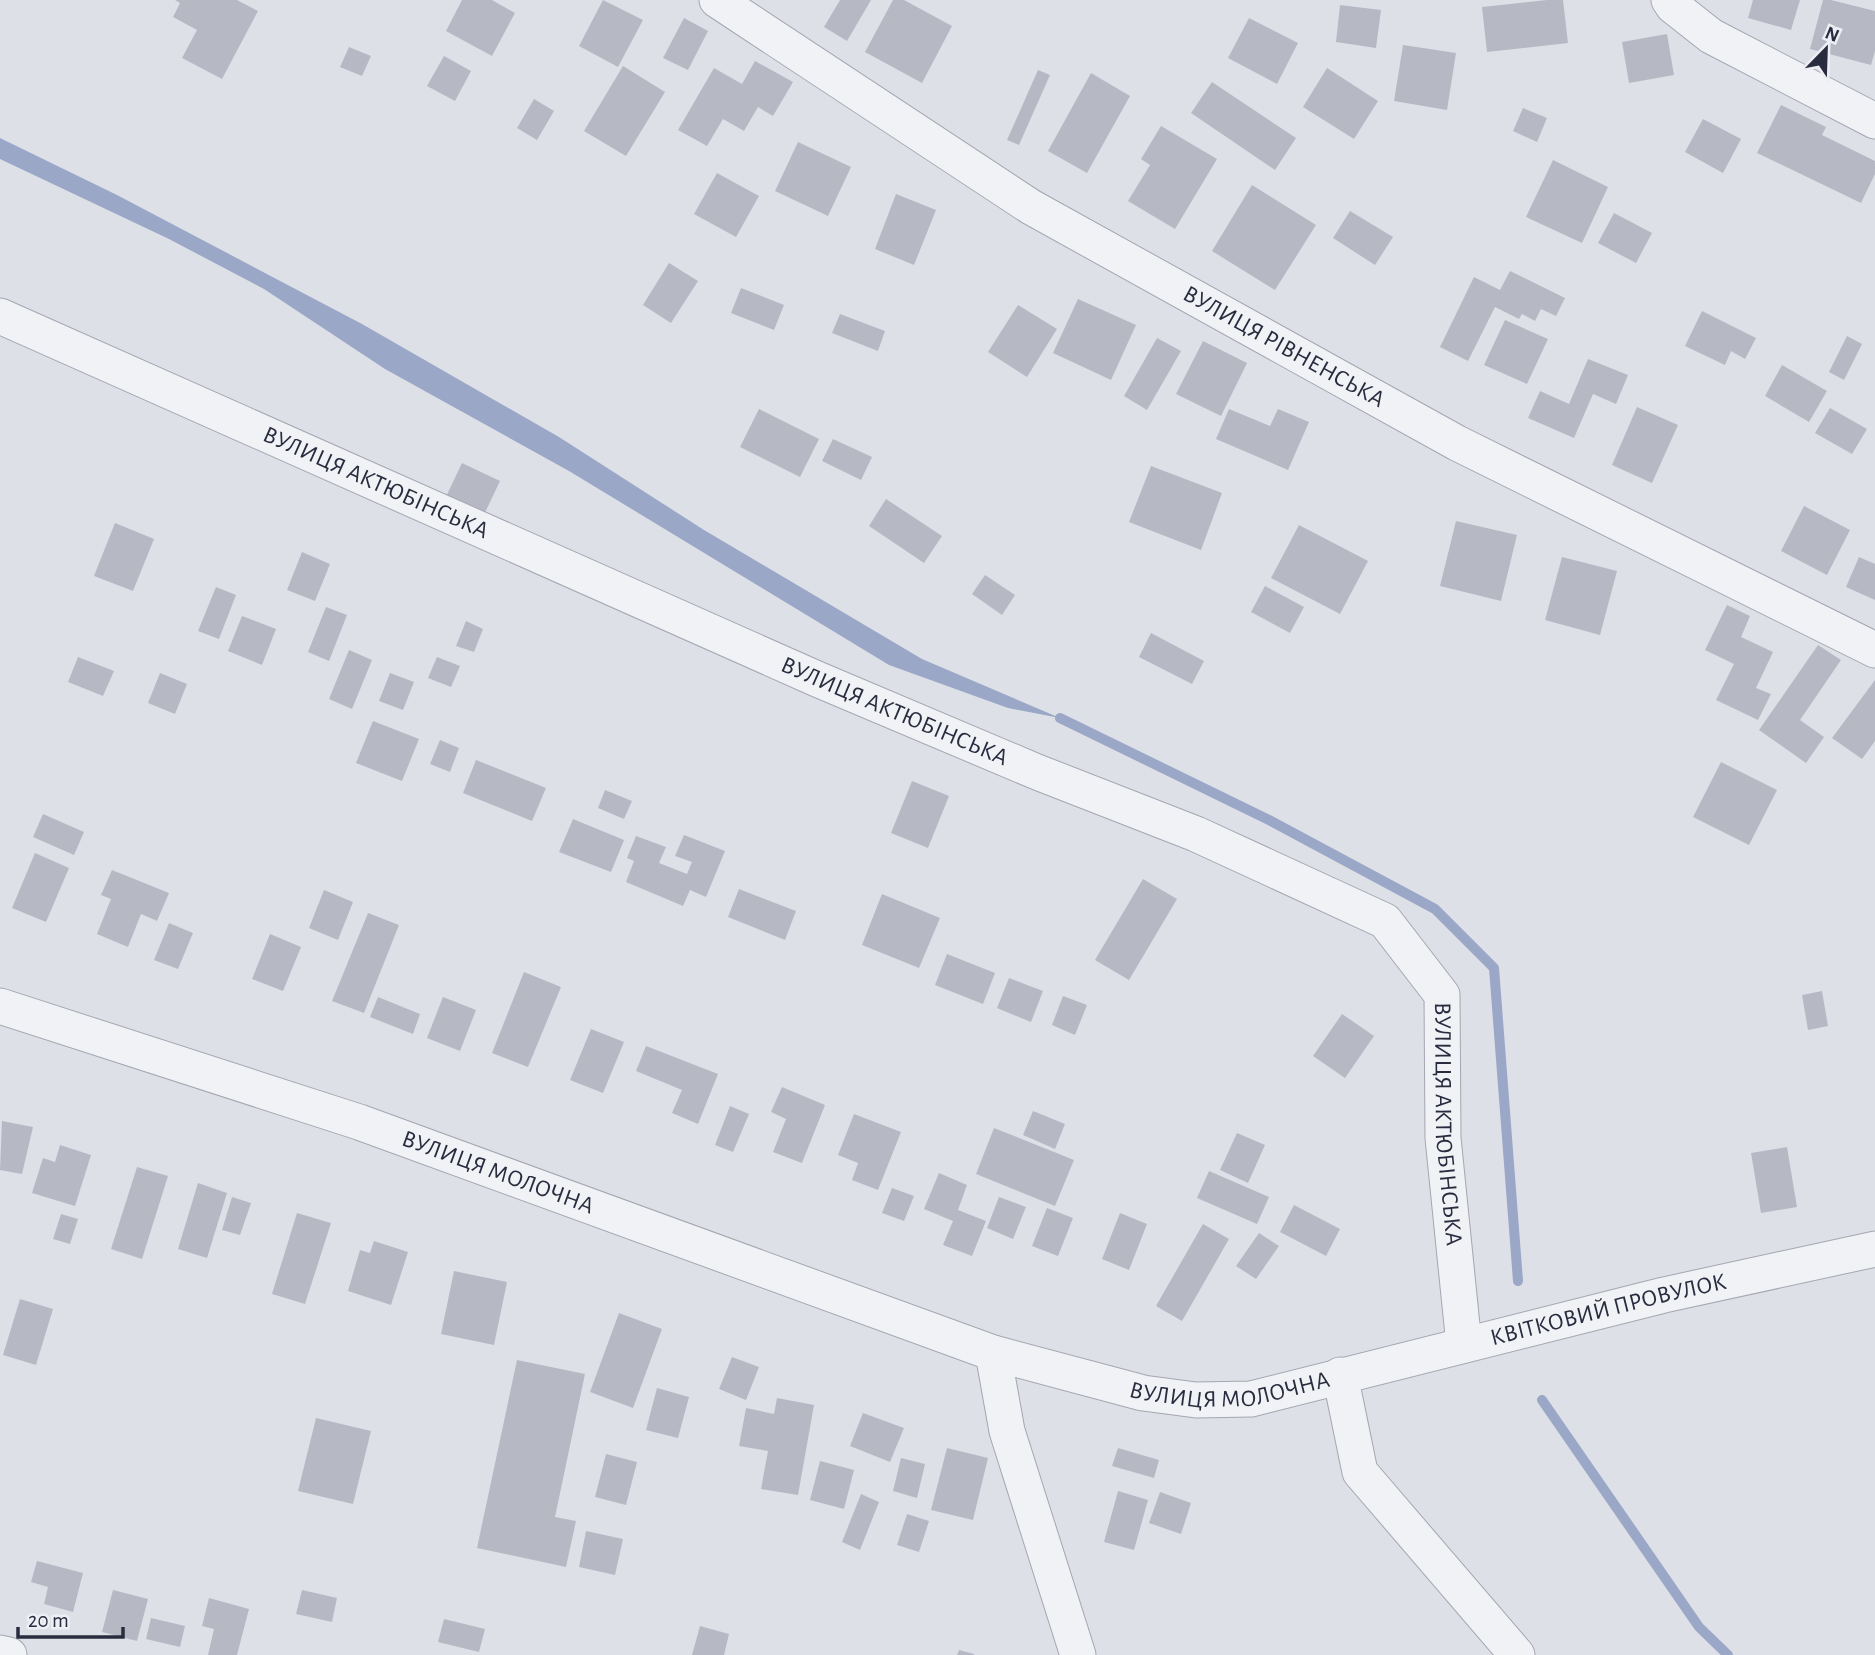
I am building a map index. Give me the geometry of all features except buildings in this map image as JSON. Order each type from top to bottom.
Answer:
[{"type":"street","name":"ВУЛИЦЯ РІВНЕНСЬКА","points":[[717,0],[1031,207],[1457,443],[1875,650]]},
{"type":"street","points":[[1669,0],[1711,36],[1875,121]]},
{"type":"street","name":"ВУЛИЦЯ АКТЮБІНСЬКА","points":[[0,316],[804,673],[1037,772],[1196,834],[1385,921],[1442,995],[1443,1138],[1464,1345]]},
{"type":"street","name":"ВУЛИЦЯ МОЛОЧНА","points":[[0,1006],[359,1122],[993,1353],[1143,1393],[1196,1400],[1251,1399],[1340,1375],[1360,1472],[1517,1655]]},
{"type":"street","name":"КВІТКОВИЙ ПРОВУЛОК","points":[[1340,1375],[1664,1296],[1875,1250]]},
{"type":"street","points":[[993,1353],[1007,1431],[1078,1655]]},
{"type":"street","points":[[0,1653],[9,1655]]},
{"type":"water","points":[[0,138],[117,195],[362,324],[559,437],[704,530],[922,659],[1060,718],[1008,708],[889,665],[569,471],[385,369],[264,289],[169,239],[0,159]]},
{"type":"waterway","points":[[1060,718],[1269,820],[1435,909],[1494,968],[1518,1281]]},
{"type":"waterway","points":[[1542,1400],[1699,1627],[1728,1655]]}]
